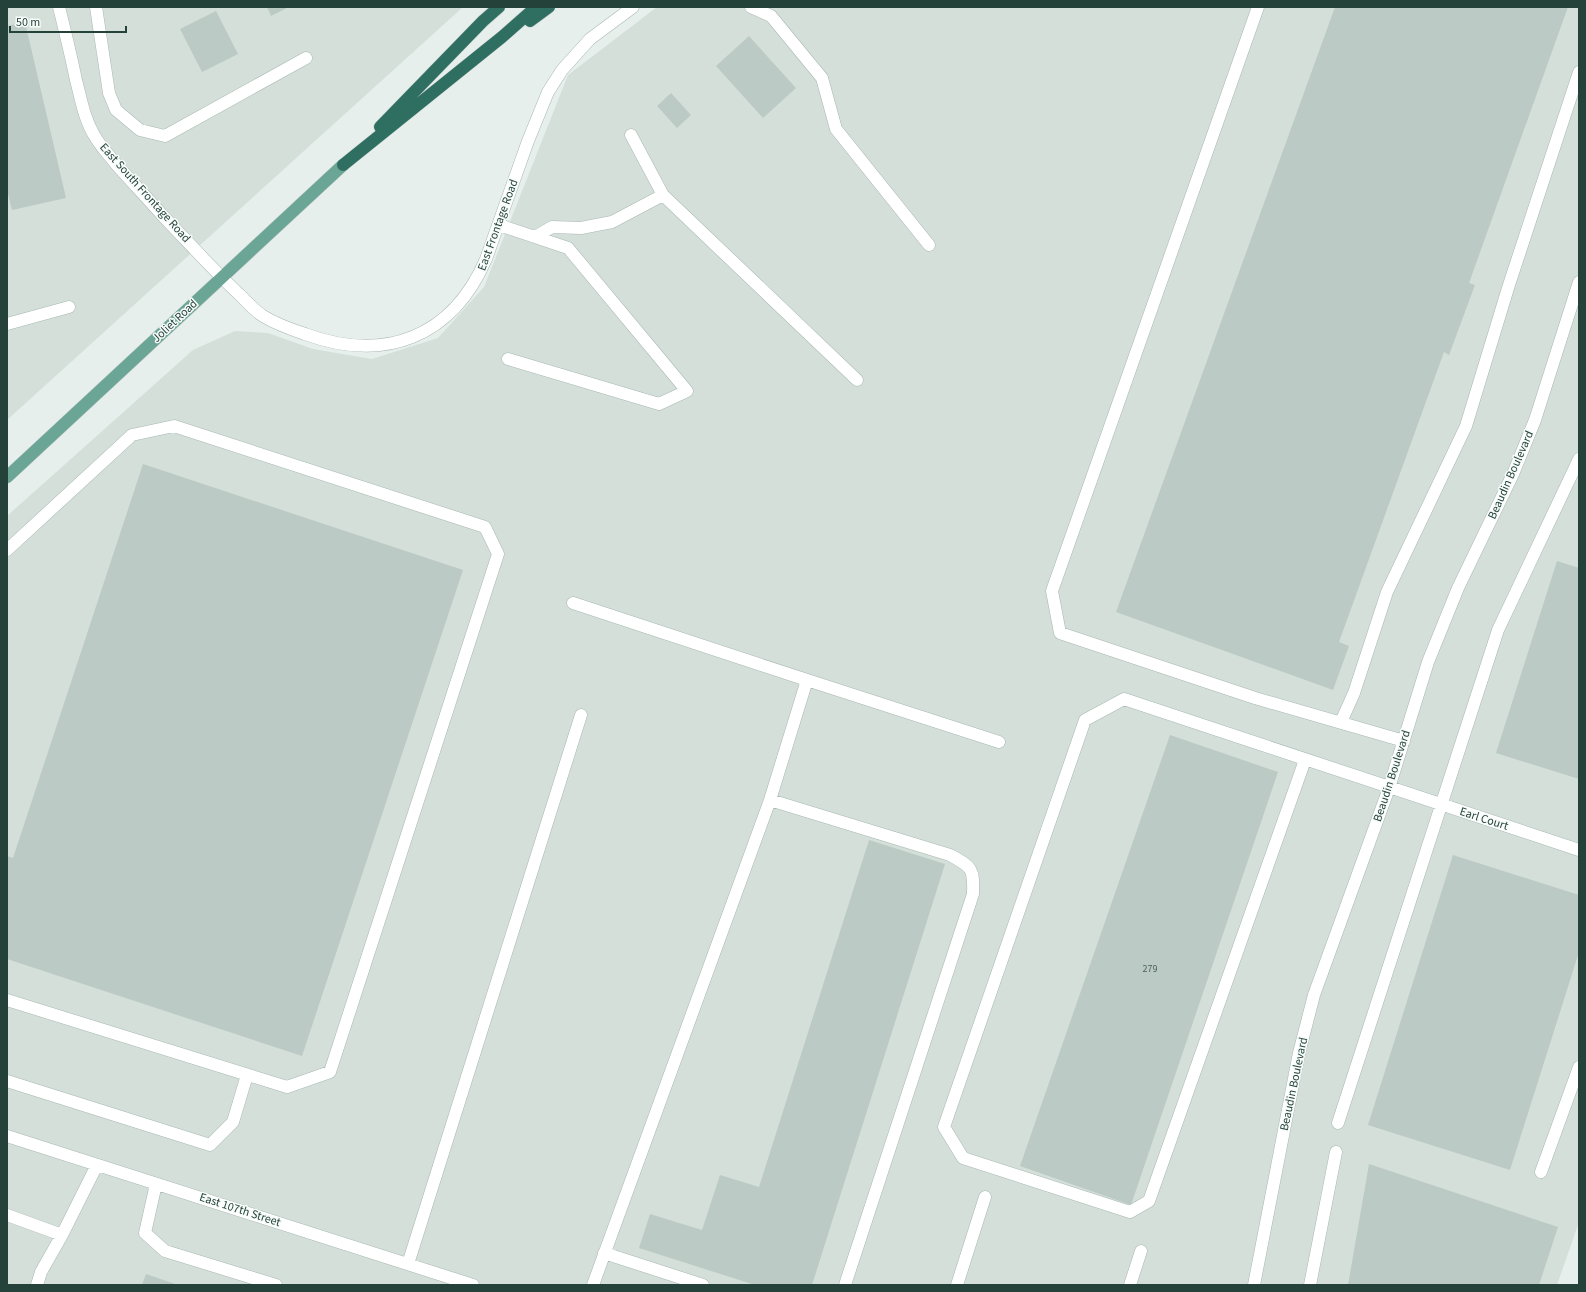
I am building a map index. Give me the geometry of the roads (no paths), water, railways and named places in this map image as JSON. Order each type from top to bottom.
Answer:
[{"type":"highway","points":[[344,165],[498,7]]},
{"type":"highway","points":[[344,165],[536,7]]},
{"type":"highway","points":[[405,116],[549,7]]},
{"type":"main road","name":"Joliet Road","points":[[7,477],[344,165]]},
{"type":"street","name":"East South Frontage Road","points":[[59,7],[84,110],[96,138],[135,186],[221,278]]},
{"type":"street","points":[[96,7],[109,94],[116,110],[140,130],[146,132],[165,136],[306,58]]},
{"type":"street","name":"East Frontage Road","points":[[221,278],[262,315],[285,327],[340,345],[384,346],[416,336],[434,325],[456,307],[479,276],[538,116],[551,86],[562,70],[590,39],[633,7]]},
{"type":"street","points":[[751,7],[771,16],[822,78],[836,129],[930,245]]},
{"type":"street","points":[[1258,7],[1052,591],[1060,633],[1255,698],[1404,740]]},
{"type":"street","points":[[1341,722],[1354,693],[1387,592],[1466,426],[1508,288],[1579,72]]},
{"type":"street","points":[[631,135],[663,194],[857,380]]},
{"type":"street","points":[[534,237],[552,227],[581,228],[612,222],[663,194]]},
{"type":"street","points":[[499,225],[568,248],[687,391],[659,404],[508,359]]},
{"type":"street","name":"Beaudin Boulevard","points":[[1254,1285],[1299,1053],[1314,995],[1389,788],[1428,662],[1458,588],[1513,474],[1535,420],[1579,282]]},
{"type":"street","points":[[7,324],[69,308]]},
{"type":"street","points":[[7,550],[132,435],[174,426],[486,527],[498,554],[330,1072],[287,1087],[7,1000]]},
{"type":"street","points":[[1338,1123],[1498,630],[1579,459]]},
{"type":"street","points":[[573,603],[999,742]]},
{"type":"street","points":[[592,1285],[770,800],[807,680]]},
{"type":"street","name":"Earl Court","points":[[1305,760],[1149,1201],[1130,1212],[963,1158],[944,1127],[1085,720],[1124,700],[1579,850]]},
{"type":"street","points":[[408,1264],[581,715]]},
{"type":"street","points":[[770,800],[950,855],[968,866],[974,878],[973,894],[845,1285]]},
{"type":"street","points":[[1541,1172],[1579,1067]]},
{"type":"street","points":[[7,1081],[210,1145],[233,1122],[247,1075]]},
{"type":"street","name":"East 107th Street","points":[[7,1136],[473,1285]]},
{"type":"street","points":[[1310,1285],[1336,1152]]},
{"type":"street","points":[[37,1285],[41,1272],[62,1235],[97,1165]]},
{"type":"street","points":[[156,1184],[145,1233],[165,1251],[276,1285]]},
{"type":"street","points":[[957,1285],[985,1197]]},
{"type":"street","points":[[7,1215],[62,1235]]},
{"type":"street","points":[[1130,1285],[1141,1251]]},
{"type":"street","points":[[604,1253],[703,1285]]}]
